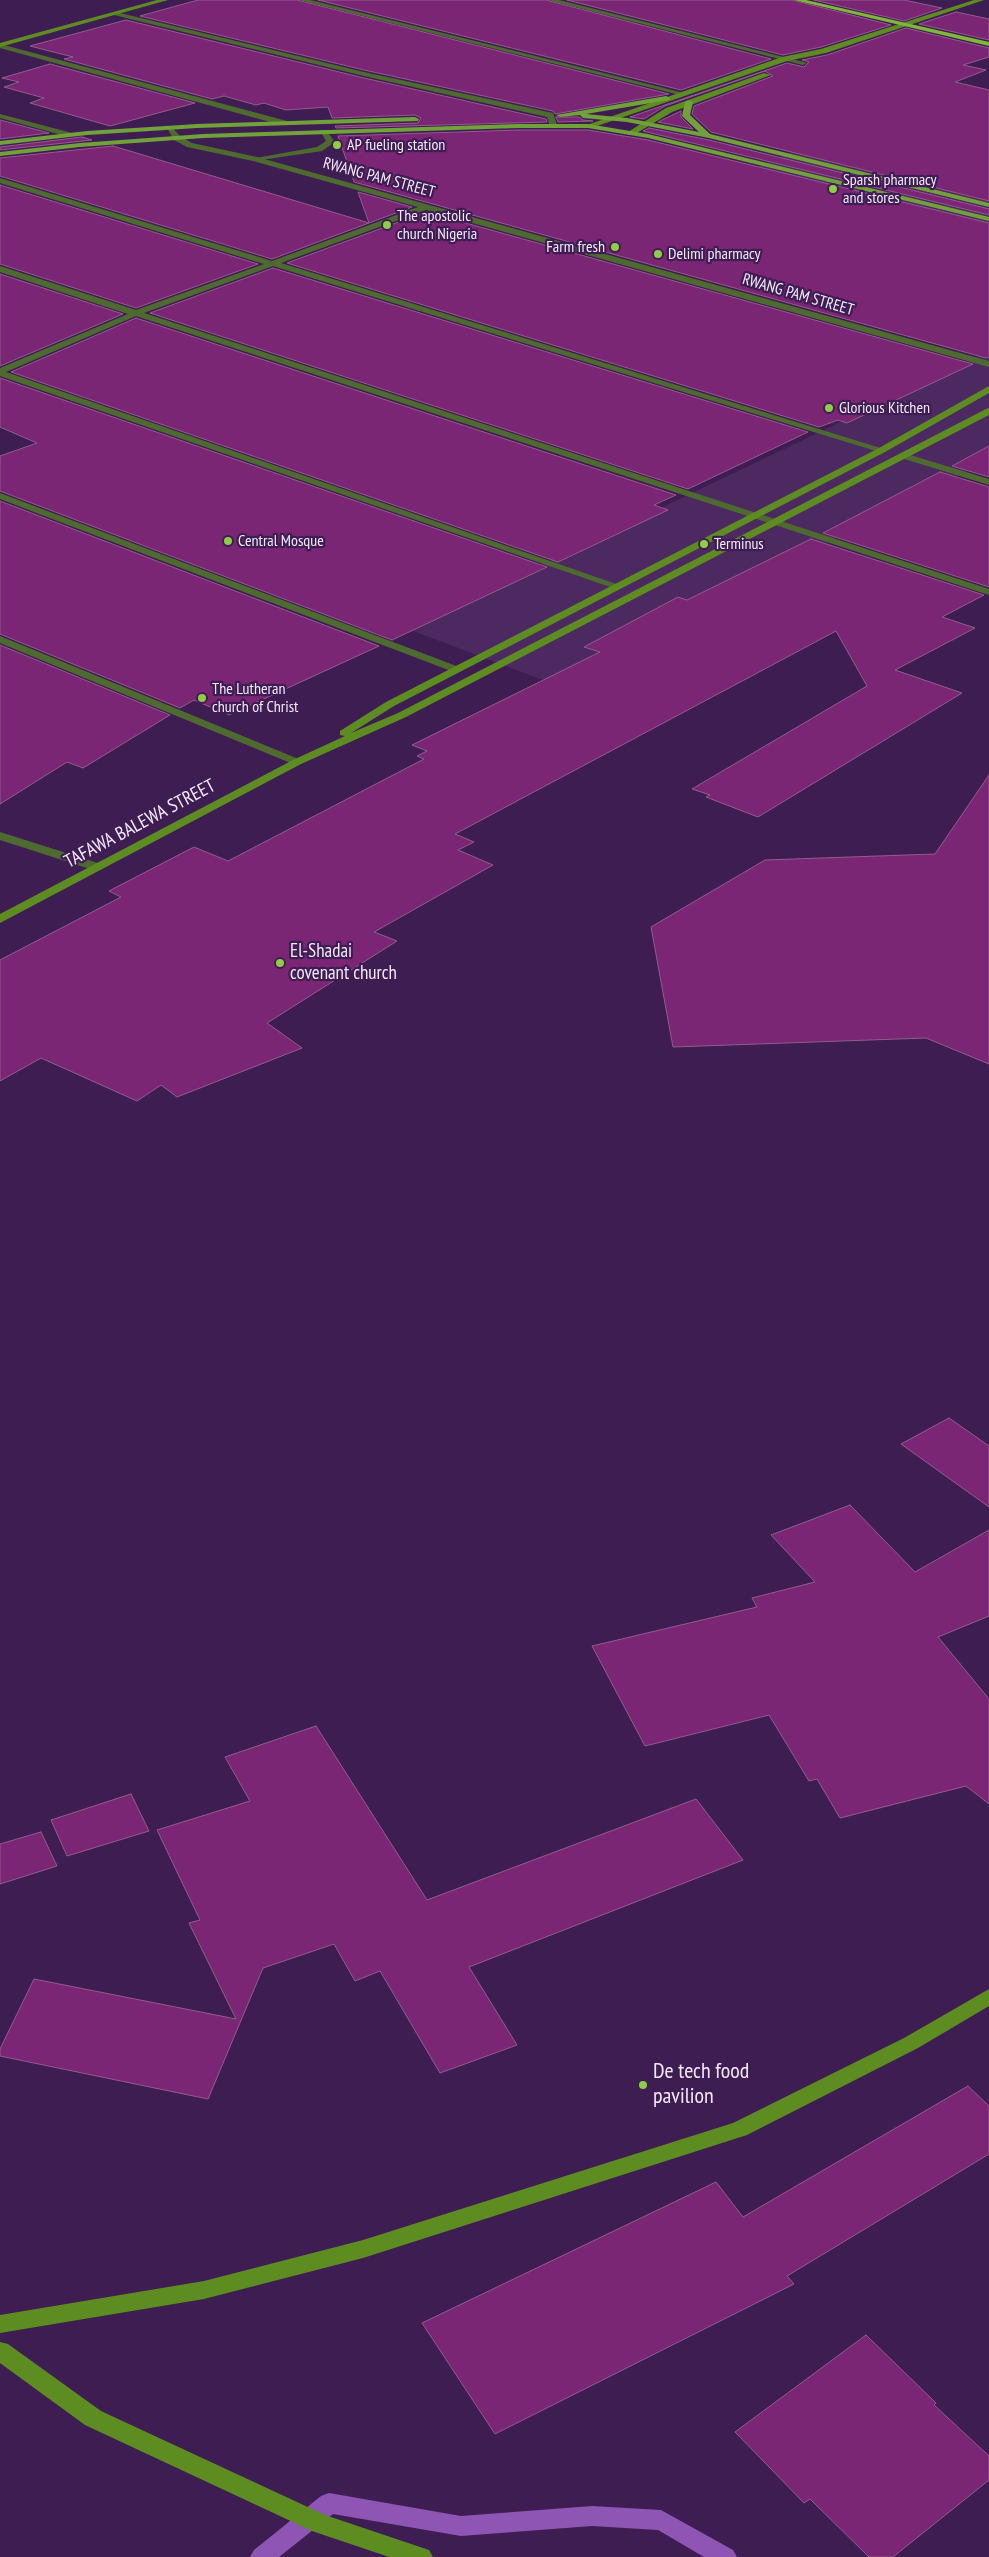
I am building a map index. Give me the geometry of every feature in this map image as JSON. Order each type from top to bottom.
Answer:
[{"type":"highway","points":[[797,0],[989,44]]},
{"type":"highway","points":[[826,0],[989,38]]},
{"type":"main road","points":[[560,115],[609,109],[666,98]]},
{"type":"main road","points":[[689,102],[686,116],[692,124],[709,136]]},
{"type":"main road","points":[[510,116],[560,115],[610,118],[645,123],[709,136],[989,205]]},
{"type":"main road","points":[[0,143],[68,135],[171,128],[422,119]]},
{"type":"main road","points":[[0,154],[177,138],[553,125],[588,126],[632,132],[989,219]]},
{"type":"street","points":[[0,46],[165,0]]},
{"type":"street","points":[[302,0],[680,94]]},
{"type":"street","points":[[551,0],[803,62]]},
{"type":"street","points":[[588,126],[785,59],[823,51],[981,0]]},
{"type":"street","points":[[116,14],[373,76],[550,115],[553,125]]},
{"type":"street","points":[[0,46],[284,123]]},
{"type":"street","points":[[785,69],[823,51]]},
{"type":"street","points":[[632,132],[645,123],[689,102],[776,72]]},
{"type":"street","points":[[0,116],[68,135]]},
{"type":"street","points":[[171,128],[177,138]]},
{"type":"street","points":[[254,160],[319,149],[331,142],[323,132]]},
{"type":"street","name":"RWANG PAM STREET","points":[[177,138],[190,145],[254,160],[426,207],[989,364]]},
{"type":"street","points":[[0,180],[882,450]]},
{"type":"street","points":[[0,372],[137,314],[426,207]]},
{"type":"street","points":[[0,268],[774,524],[989,592]]},
{"type":"street","points":[[0,372],[617,586]]},
{"type":"street","points":[[297,762],[390,704],[882,450],[989,389]]},
{"type":"street","points":[[0,638],[297,762],[402,715],[989,411]]},
{"type":"street","points":[[904,456],[989,482]]},
{"type":"street","points":[[0,496],[455,670]]},
{"type":"street","name":"TAFAWA BALEWA STREET","points":[[0,919],[297,762]]},
{"type":"street","points":[[0,836],[97,868]]},
{"type":"street","points":[[0,2324],[204,2290],[363,2249],[740,2129],[911,2043],[989,1997]]},
{"type":"street","points":[[0,2351],[93,2418],[146,2444],[320,2524],[421,2557]]},
{"type":"shaded area","points":[[808,145],[989,191],[989,238],[730,179]]},
{"type":"shaded area","name":"Terminus","points":[[989,351],[989,460],[551,683],[408,629]]},
{"type":"building","points":[[198,0],[297,0],[669,94],[555,114],[553,111],[364,70],[140,16]]},
{"type":"building","points":[[318,0],[546,0],[771,59],[681,90]]},
{"type":"building","points":[[567,0],[792,0],[891,25],[821,47],[783,55]]},
{"type":"building","points":[[814,0],[904,0],[942,8],[904,21]]},
{"type":"building","points":[[956,12],[989,19],[989,40],[919,24]]},
{"type":"building","points":[[126,20],[364,78],[546,119],[547,122],[336,128],[335,126],[418,123],[421,118],[415,115],[332,118],[328,107],[286,110],[264,103],[256,105],[224,96],[212,99],[64,59],[73,57],[30,46]]},
{"type":"building","points":[[906,28],[989,48],[989,57],[963,65],[986,70],[955,82],[989,90],[989,201],[711,132],[692,114],[694,106],[773,76],[765,71],[665,106],[644,119],[630,117],[787,63],[804,67],[809,62],[802,60],[827,55]]},
{"type":"building","points":[[50,64],[195,103],[110,126],[30,103],[44,98],[4,87],[19,82],[2,78]]},
{"type":"building","points":[[681,111],[681,117],[693,129],[658,122]]},
{"type":"building","points":[[556,117],[579,117],[583,120],[593,121],[558,122]]},
{"type":"building","points":[[0,120],[49,133],[0,139]]},
{"type":"building","points":[[649,128],[709,140],[989,209],[989,215],[643,131]]},
{"type":"building","points":[[518,130],[588,130],[648,140],[989,223],[989,357],[986,358],[354,182],[338,136]]},
{"type":"building","points":[[82,137],[92,140],[0,150],[0,147]]},
{"type":"building","points":[[113,146],[369,223],[272,259],[0,176],[0,158]]},
{"type":"building","points":[[0,185],[258,264],[136,308],[0,264]]},
{"type":"building","points":[[358,192],[412,207],[369,223]]},
{"type":"building","points":[[426,212],[973,364],[847,423],[838,420],[819,427],[287,263]]},
{"type":"building","points":[[273,268],[808,432],[688,489],[150,313]]},
{"type":"building","points":[[0,274],[123,314],[0,366]]},
{"type":"building","points":[[136,318],[676,495],[654,505],[668,510],[558,562],[11,372]]},
{"type":"building","points":[[0,378],[547,567],[392,640],[0,491],[0,456],[37,443],[0,427]]},
{"type":"building","points":[[989,446],[989,477],[952,466]]},
{"type":"building","points":[[940,472],[989,487],[989,587],[823,533]]},
{"type":"building","points":[[0,501],[379,646],[229,715],[194,700],[180,708],[0,634]]},
{"type":"building","points":[[811,539],[984,595],[942,617],[975,628],[895,670],[962,693],[758,817],[706,797],[710,795],[692,789],[867,686],[836,631],[455,834],[474,842],[458,850],[493,865],[374,932],[397,941],[267,1023],[302,1048],[177,1097],[161,1085],[137,1101],[41,1058],[0,1081],[0,960],[121,897],[109,891],[194,847],[228,861],[424,759],[417,756],[427,751],[412,745],[600,652],[584,647],[678,597],[687,600]]},
{"type":"building","points":[[0,645],[170,715],[83,768],[67,762],[0,804]]},
{"type":"building","points":[[989,775],[989,1064],[926,1038],[673,1047],[651,927],[765,860],[935,854]]},
{"type":"building","points":[[949,1418],[989,1446],[989,1507],[901,1444]]},
{"type":"building","points":[[850,1505],[915,1572],[989,1530],[989,1616],[938,1637],[989,1699],[989,1804],[966,1786],[840,1818],[817,1779],[809,1781],[769,1715],[645,1746],[592,1646],[757,1607],[752,1598],[815,1582],[771,1535]]},
{"type":"building","points":[[316,1726],[427,1900],[696,1799],[743,1860],[469,1967],[517,2045],[440,2073],[380,1971],[355,1981],[334,1944],[263,1968],[208,2099],[0,2056],[0,2049],[34,1979],[236,2019],[189,1923],[200,1920],[157,1830],[250,1801],[225,1757]]},
{"type":"building","points":[[131,1794],[149,1831],[67,1856],[51,1820]]},
{"type":"building","points":[[41,1832],[57,1866],[0,1884],[0,1844]]},
{"type":"building","points":[[968,2086],[989,2106],[989,2154],[787,2276],[794,2284],[495,2434],[422,2323],[716,2182],[743,2217]]},
{"type":"building","points":[[866,2335],[936,2403],[934,2405],[989,2456],[989,2480],[893,2557],[869,2557],[810,2499],[804,2503],[735,2432]]},
{"type":"waterway","points":[[262,2557],[329,2503],[461,2526],[592,2516],[661,2520],[725,2557]]},
{"type":"place","name":"AP fueling station","points":[[337,145]]},
{"type":"place","name":"Sparsh pharmacy and stores","points":[[833,189]]},
{"type":"place","name":"The apostolic church Nigeria","points":[[387,225]]},
{"type":"place","name":"Farm fresh","points":[[615,247]]},
{"type":"place","name":"Delimi pharmacy","points":[[658,254]]},
{"type":"place","name":"Glorious Kitchen","points":[[829,408]]},
{"type":"place","name":"Central Mosque","points":[[228,541]]},
{"type":"place","name":"Terminus","points":[[704,544]]},
{"type":"place","name":"The Lutheran church of Christ","points":[[202,698]]},
{"type":"place","name":"El-Shadai covenant church","points":[[280,963]]},
{"type":"place","name":"De tech food pavilion","points":[[643,2085]]}]
